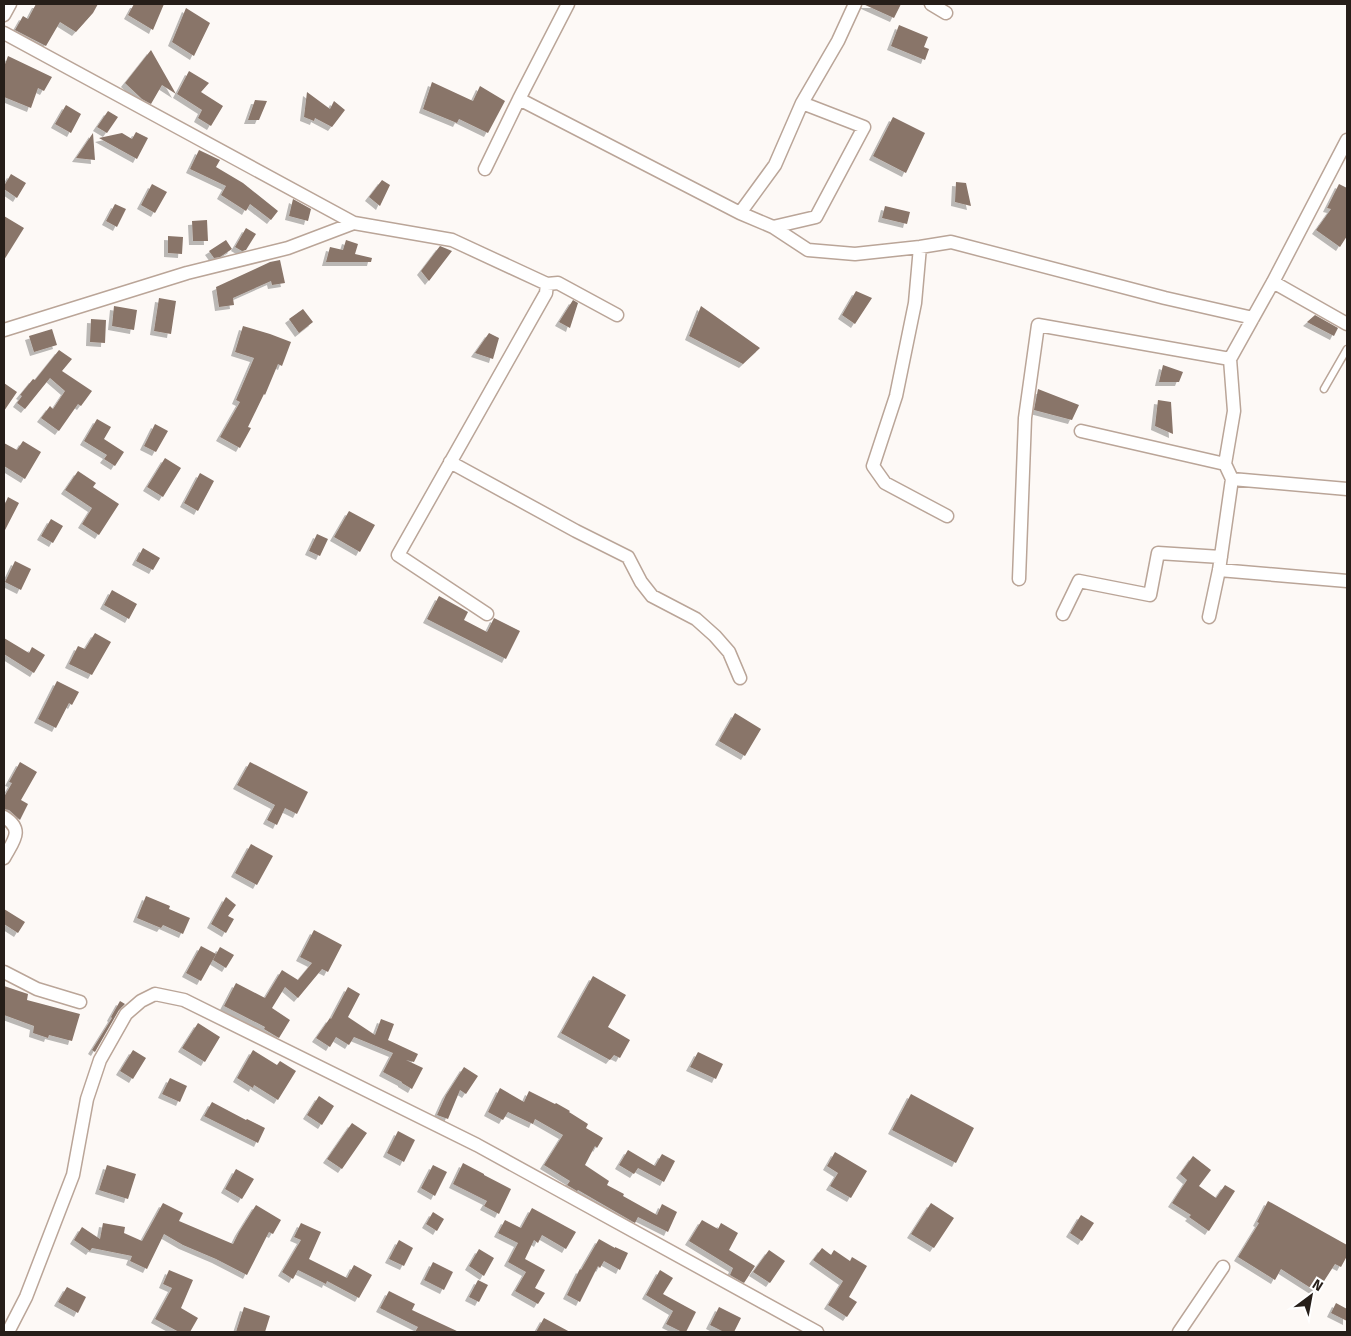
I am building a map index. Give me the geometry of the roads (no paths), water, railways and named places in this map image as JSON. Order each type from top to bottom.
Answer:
[{"type":"street","points":[[4,15],[10,4]]},
{"type":"street","points":[[485,169],[568,4]]},
{"type":"street","points":[[740,213],[775,165],[802,103],[838,41],[855,4]]},
{"type":"street","points":[[931,4],[946,14]]},
{"type":"street","points":[[4,33],[354,223],[452,240],[547,284],[558,283],[617,315]]},
{"type":"street","points":[[519,99],[740,213],[774,227],[808,250],[855,254],[951,242],[1165,298],[1253,318]]},
{"type":"street","points":[[774,227],[816,217],[864,127],[802,103]]},
{"type":"street","points":[[1210,617],[1232,479],[1225,464],[1234,410],[1230,359],[1273,282],[1347,140]]},
{"type":"street","points":[[4,330],[187,274],[288,248],[354,223]]},
{"type":"street","points":[[920,247],[915,304],[896,396],[873,466],[885,484],[947,516]]},
{"type":"street","points":[[1273,282],[1347,324]]},
{"type":"street","points":[[487,614],[398,555],[546,293],[547,284]]},
{"type":"street","points":[[1018,579],[1025,418],[1038,325],[1230,359]]},
{"type":"street","points":[[1081,431],[1225,464]]},
{"type":"street","points":[[450,462],[576,531],[628,557],[641,582],[652,596],[696,619],[715,636],[729,652],[740,678]]},
{"type":"street","points":[[1232,479],[1347,489]]},
{"type":"street","points":[[1063,614],[1079,581],[1150,595],[1158,553],[1221,557]]},
{"type":"street","points":[[1219,570],[1347,581]]},
{"type":"street","points":[[4,817],[13,823],[16,829],[15,838],[4,858]]},
{"type":"street","points":[[4,972],[37,989],[80,1002]]},
{"type":"street","points":[[8,1332],[26,1297],[73,1176],[87,1099],[100,1060],[126,1014],[141,1001],[155,994],[184,1000],[477,1145],[817,1332]]},
{"type":"street","points":[[1179,1332],[1223,1267]]},
{"type":"lane","points":[[1324,388],[1347,349]]}]
